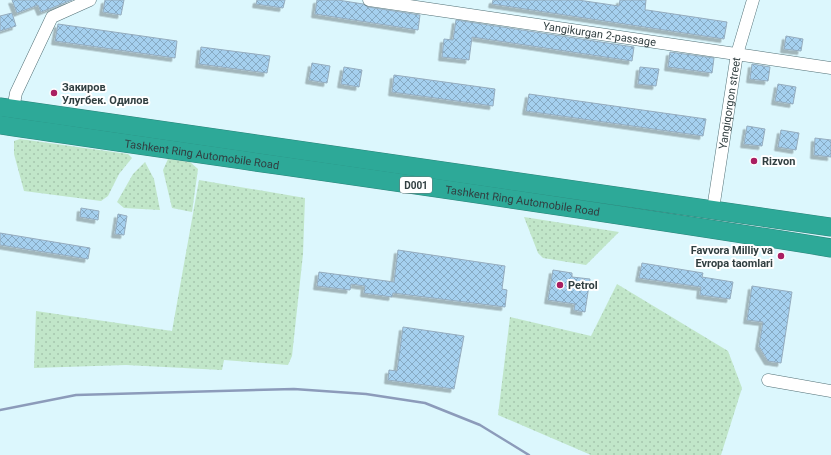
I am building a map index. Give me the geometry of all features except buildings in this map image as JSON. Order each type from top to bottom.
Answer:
[{"type":"highway","name":"Tashkent Ring Automobile Road","points":[[6,108],[831,227]]},
{"type":"highway","name":"Tashkent Ring Automobile Road","points":[[0,125],[275,166],[507,197],[831,248]]},
{"type":"highway","points":[[275,166],[278,147]]},
{"type":"street","name":"Yangikurgan 2-passage","points":[[369,0],[831,68]]},
{"type":"street","name":"Yangiqorgon street","points":[[713,209],[737,54],[753,0]]},
{"type":"street","points":[[6,108],[16,93],[52,17],[84,1]]},
{"type":"street","points":[[768,380],[831,391]]},
{"type":"green space","points":[[20,139],[128,154],[132,158],[119,174],[108,196],[101,201],[24,191],[14,154],[14,141]]},
{"type":"green space","points":[[168,159],[190,162],[198,169],[192,212],[172,208],[163,170]]},
{"type":"green space","points":[[145,162],[154,179],[160,210],[124,208],[117,202],[133,174]]},
{"type":"green space","points":[[199,180],[305,198],[303,254],[292,356],[288,365],[224,360],[222,370],[126,365],[34,368],[36,311],[172,331]]},
{"type":"green space","points":[[524,217],[619,232],[586,265],[543,258],[538,253]]},
{"type":"green space","points":[[617,284],[728,351],[742,388],[721,455],[591,455],[498,415],[510,317],[591,336]]},
{"type":"waterway","points":[[0,410],[76,395],[294,389],[366,394],[425,403],[480,425],[529,455]]},
{"type":"place","name":"Закиров Улугбек. Одилов","points":[[54,93]]},
{"type":"place","name":"Rizvon","points":[[754,161]]},
{"type":"place","name":"Favvora Milliy va Evropa taomlari","points":[[781,256]]},
{"type":"place","name":"Petrol","points":[[560,285]]}]
